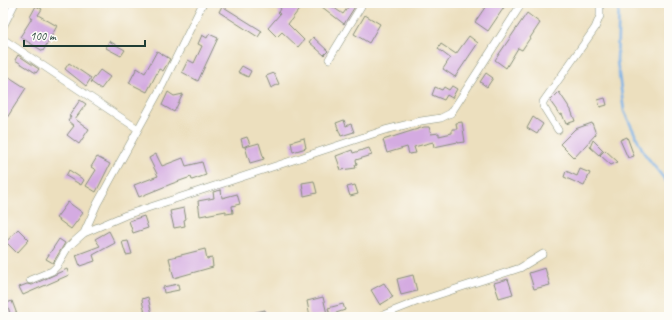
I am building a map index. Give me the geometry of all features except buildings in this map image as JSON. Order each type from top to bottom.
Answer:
[{"type":"street","points":[[3,27],[15,3]]},
{"type":"street","points":[[84,233],[97,204],[163,84],[203,3]]},
{"type":"street","points":[[329,59],[363,3]]},
{"type":"street","points":[[30,280],[52,271],[57,266],[68,247],[84,233],[160,202],[405,124],[445,116],[454,111],[478,69],[522,3]]},
{"type":"street","points":[[558,130],[543,106],[543,102],[595,28],[600,16],[600,3]]},
{"type":"street","points":[[3,39],[138,129]]},
{"type":"street","points":[[378,317],[416,302],[520,268],[543,254]]},
{"type":"waterway","points":[[619,3],[617,61],[624,111],[644,153],[669,185]]}]
